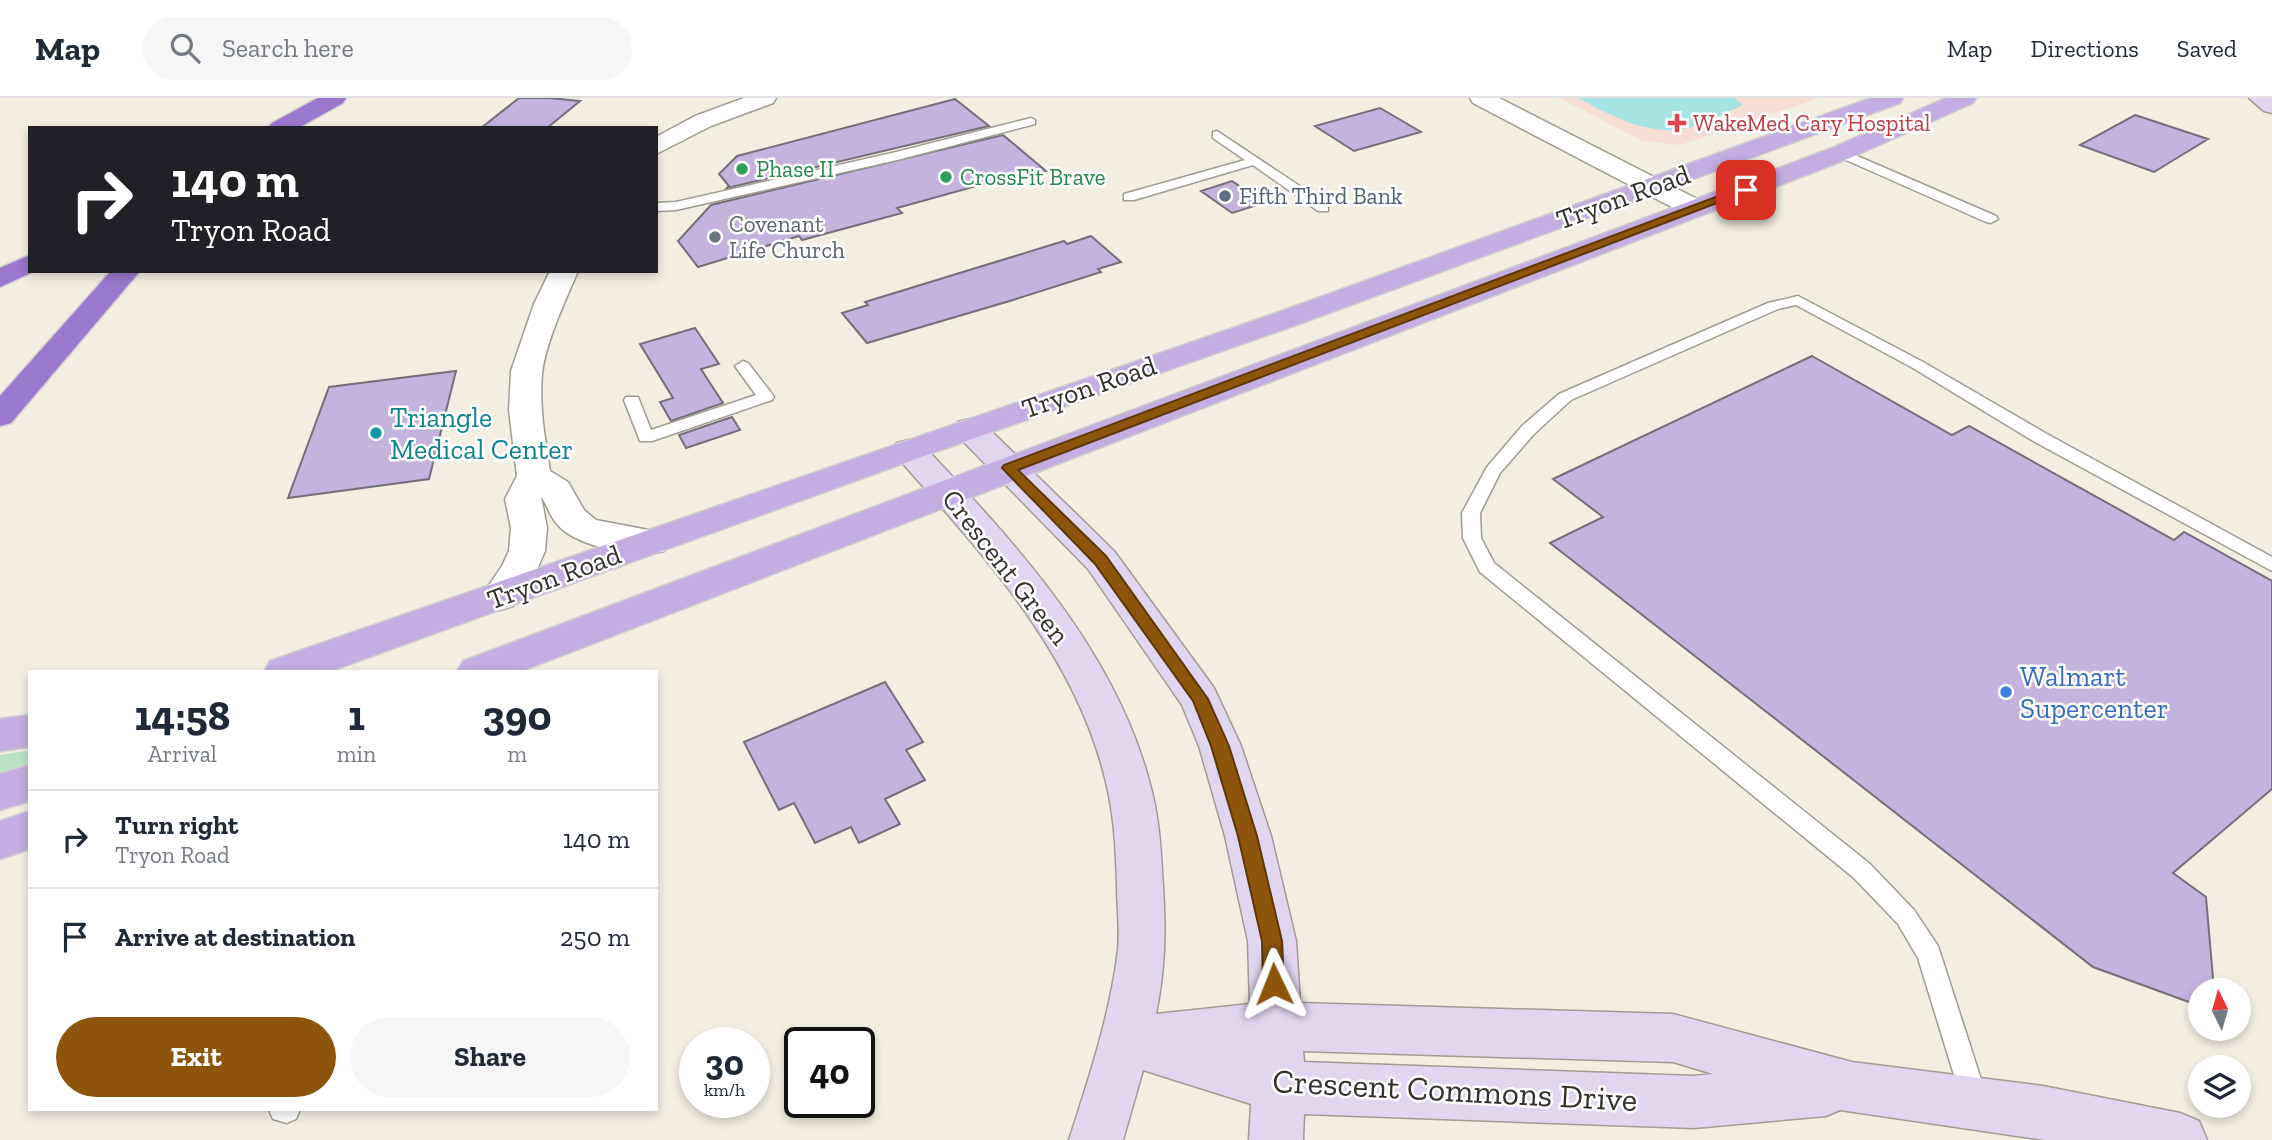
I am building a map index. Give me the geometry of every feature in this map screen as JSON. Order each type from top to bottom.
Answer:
[{"type":"highway","points":[[284,126],[336,98]]},
{"type":"highway","points":[[299,126],[336,98]]},
{"type":"highway","points":[[0,279],[28,264]]},
{"type":"highway","points":[[0,416],[124,273]]},
{"type":"main road","name":"Tryon Road","points":[[293,670],[314,665],[909,450],[1289,318],[1892,98]]},
{"type":"main road","name":"Tryon Road","points":[[482,670],[1840,153],[1965,98]]},
{"type":"main road","points":[[0,735],[28,731]]},
{"type":"main road","points":[[0,792],[28,784]]},
{"type":"main road","points":[[0,840],[28,831]]},
{"type":"street","points":[[658,146],[703,121],[765,98]]},
{"type":"street","points":[[1481,98],[1668,180],[1726,196]]},
{"type":"street","points":[[1527,98],[1668,180],[1694,208]]},
{"type":"street","points":[[2260,98],[2272,106]]},
{"type":"street","points":[[500,597],[516,577],[531,541],[531,525],[522,499],[534,476],[525,410],[527,371],[548,304],[563,273]]},
{"type":"street","points":[[970,429],[1101,560],[1200,699],[1220,746],[1248,836],[1272,941],[1279,1087],[1276,1140]]},
{"type":"street","name":"Crescent Green","points":[[909,450],[1019,576],[1076,657],[1105,715],[1128,783],[1139,850],[1142,948],[1126,1041],[1096,1140]]},
{"type":"street","points":[[534,476],[556,490],[570,517],[583,528],[612,537],[651,542]]},
{"type":"street","name":"Crescent Commons Drive","points":[[1126,1041],[1275,1026],[1673,1038],[1852,1087],[1976,1103],[2180,1140]]},
{"type":"street","name":"Crescent Commons Drive","points":[[1126,1041],[1279,1087],[1694,1102],[1852,1087]]},
{"type":"lane","points":[[658,207],[676,206],[897,156],[1031,122]]},
{"type":"lane","points":[[1217,135],[1323,208]]},
{"type":"lane","points":[[1840,153],[1991,219]]},
{"type":"lane","points":[[1129,197],[1255,161]]},
{"type":"lane","points":[[1976,1103],[1929,954],[1906,917],[1862,871],[1488,566],[1472,538],[1471,513],[1493,471],[1528,430],[1565,397],[1773,306],[1798,300],[2272,565]]},
{"type":"lane","points":[[632,400],[646,437],[765,397],[743,366]]},
{"type":"shaded area","name":"WakeMed Cary Hospital","points":[[1559,98],[1819,98],[1680,145],[1643,141]]},
{"type":"green space","points":[[28,750],[28,770],[0,777],[0,755]]},
{"type":"water","points":[[1578,98],[1734,98],[1743,105],[1698,125],[1666,130],[1636,125]]},
{"type":"building","points":[[519,98],[580,101],[549,126],[484,126]]},
{"type":"building","points":[[955,99],[989,126],[727,188],[729,186],[719,174],[737,156]]},
{"type":"building","points":[[1380,108],[1421,132],[1354,151],[1315,126]]},
{"type":"building","points":[[2135,115],[2208,139],[2154,172],[2080,145]]},
{"type":"building","points":[[1003,135],[1046,171],[991,186],[987,183],[897,208],[902,213],[802,240],[799,236],[698,267],[678,241],[711,205]]},
{"type":"building","name":"Fifth Third Bank","points":[[1232,181],[1264,203],[1232,213],[1201,191]]},
{"type":"building","points":[[1091,236],[1121,262],[1098,269],[1101,272],[867,343],[842,313],[868,305],[865,302],[1064,241],[1067,244]]},
{"type":"building","points":[[695,328],[719,364],[701,369],[723,403],[671,421],[660,402],[673,398],[640,344]]},
{"type":"building","name":"Walmart Supercenter","points":[[1812,356],[1952,435],[1969,426],[2174,540],[2184,532],[2272,581],[2272,789],[2173,873],[2206,897],[2213,978],[2188,978],[2188,1002],[2093,967],[1550,543],[1603,517],[1553,479]]},
{"type":"building","name":"Triangle Medical Center","points":[[456,371],[429,479],[288,498],[329,387]]},
{"type":"building","points":[[732,417],[740,430],[686,448],[679,435]]},
{"type":"building","points":[[885,682],[923,742],[906,750],[925,780],[885,799],[900,824],[859,843],[851,827],[815,843],[794,803],[779,810],[744,742]]},
{"type":"place","name":"WakeMed Cary Hospital","points":[[1677,123]]},
{"type":"place","name":"Phase II","points":[[742,169]]},
{"type":"place","name":"CrossFit Brave","points":[[946,177]]},
{"type":"place","name":"Fifth Third Bank","points":[[1225,196]]},
{"type":"place","name":"Covenant Life Church","points":[[715,237]]},
{"type":"place","name":"Triangle Medical Center","points":[[376,433]]},
{"type":"place","name":"Walmart Supercenter","points":[[2006,692]]},
{"type":"route","points":[[1274,984],[1272,941],[1248,836],[1220,746],[1200,699],[1101,560],[1009,468],[1746,190]]}]
